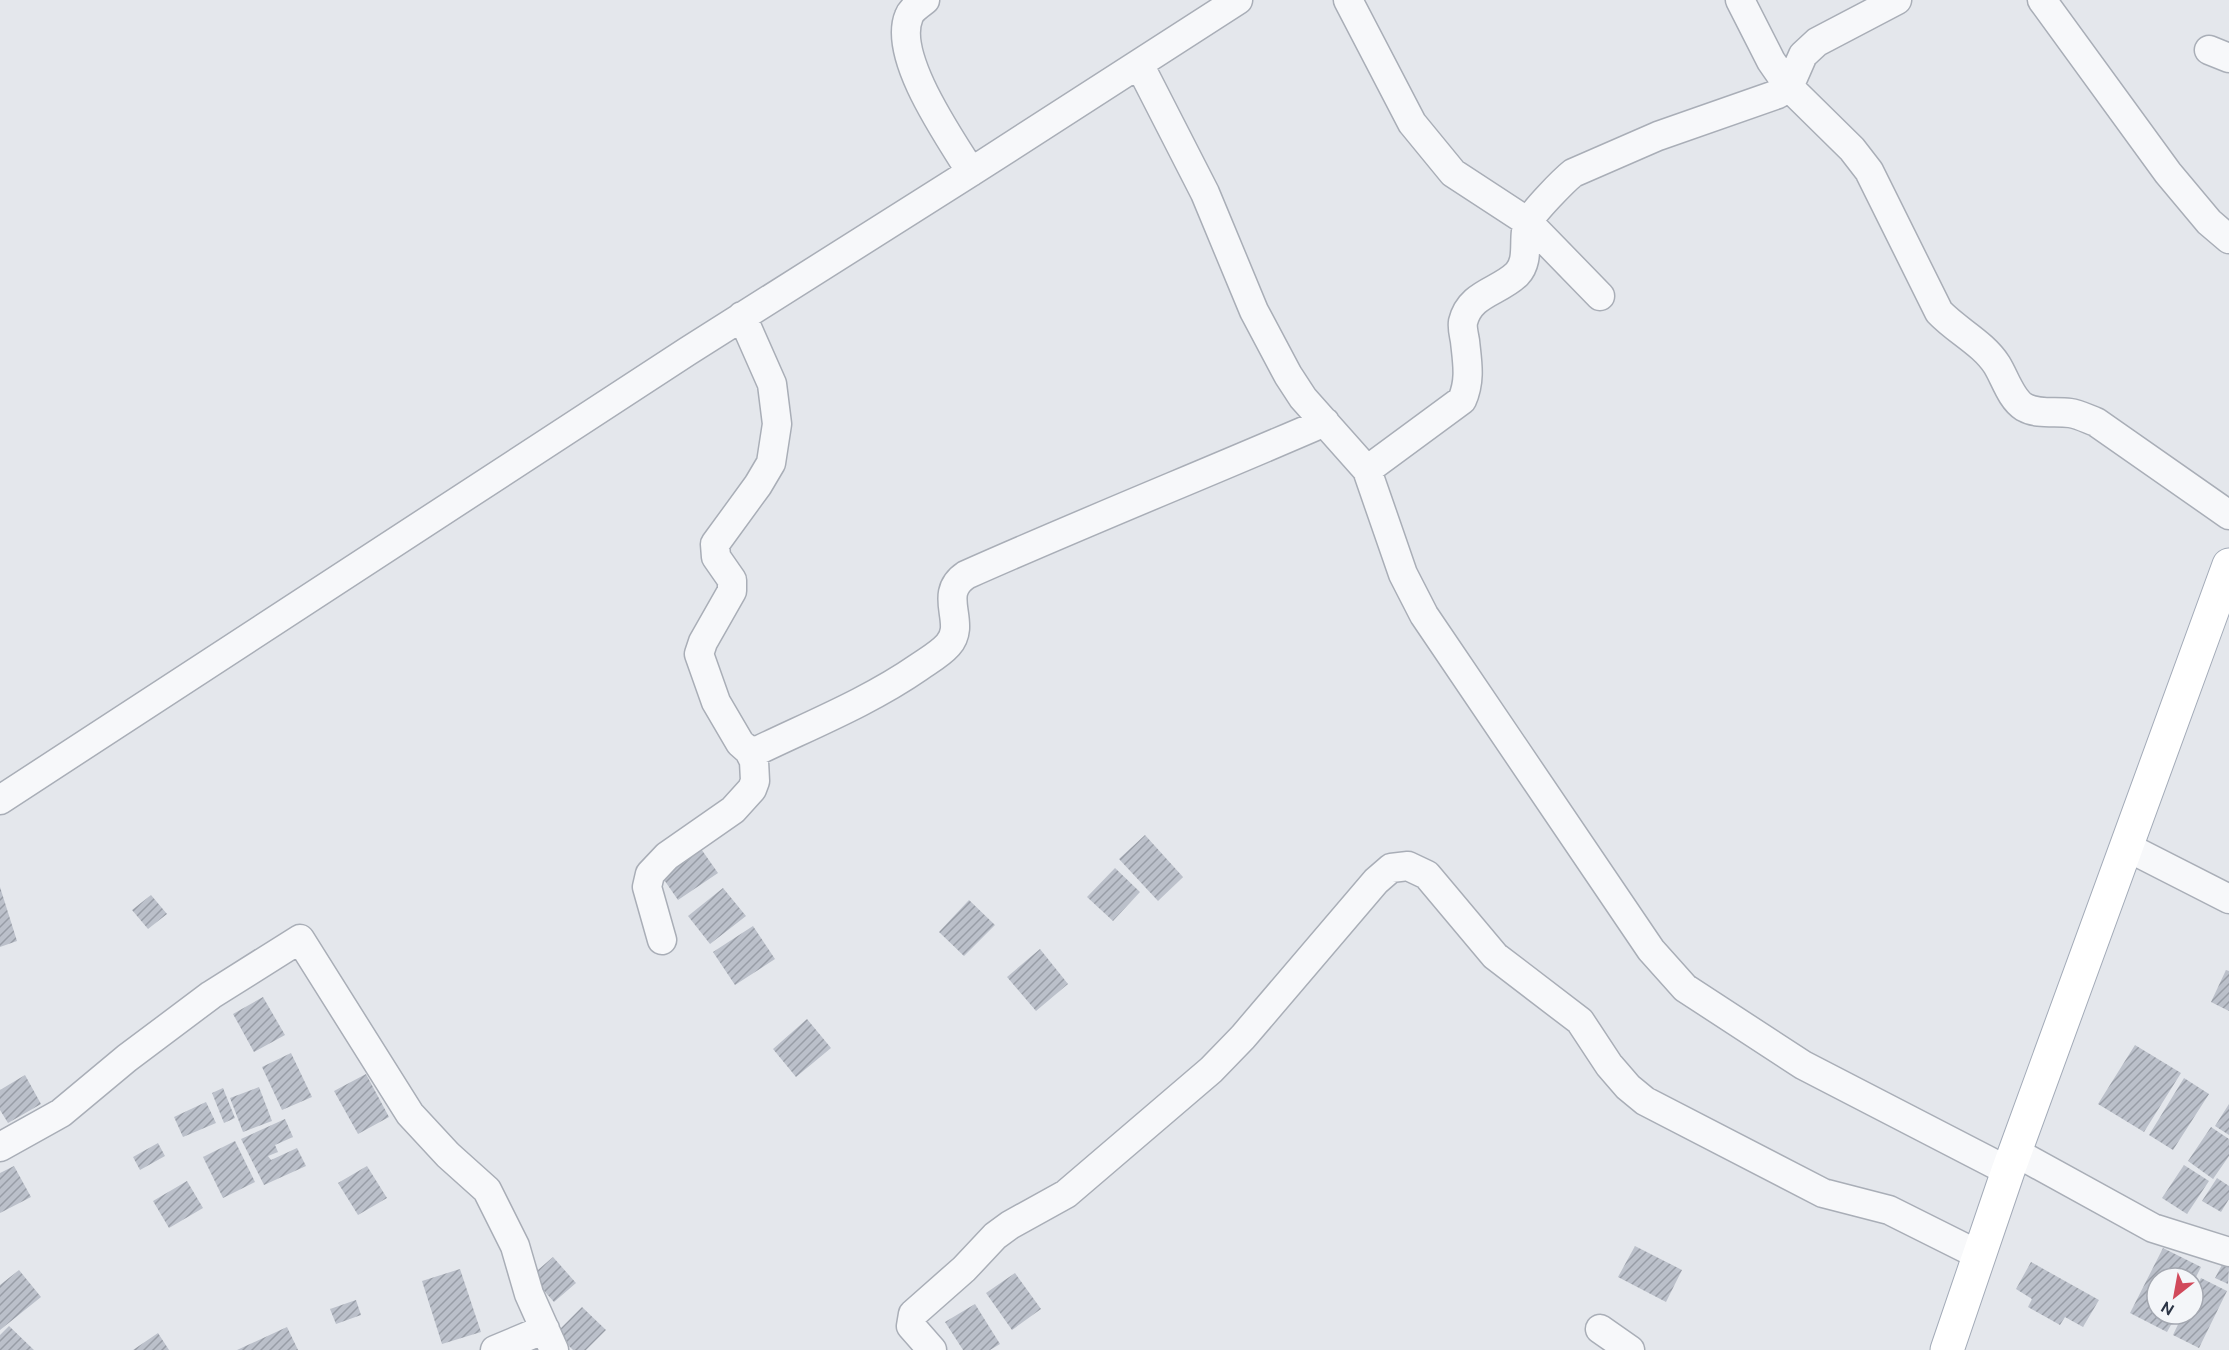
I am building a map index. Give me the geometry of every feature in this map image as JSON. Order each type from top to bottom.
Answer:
[{"type":"main road","points":[[1947,1350],[2012,1162],[2229,566]]},
{"type":"street","points":[[925,0],[909,13],[905,28],[907,46],[917,78],[971,172]]},
{"type":"street","points":[[0,800],[742,316],[1238,0]]},
{"type":"street","points":[[1348,0],[1412,123],[1441,160],[1453,173],[1528,222],[1600,296]]},
{"type":"street","points":[[1740,0],[1772,61],[1789,87],[1852,149],[1869,171],[1940,312],[1949,322],[1986,351],[2016,400],[2033,411],[2072,413],[2096,422],[2229,515]]},
{"type":"street","points":[[1367,470],[1462,400],[1469,376],[1463,324],[1476,299],[1516,274],[1524,262],[1528,222],[1565,180],[1573,173],[1658,136],[1778,94],[1789,87],[1803,55],[1817,42],[1897,0]]},
{"type":"street","points":[[2046,1],[2168,173],[2209,222],[2229,239]]},
{"type":"street","points":[[1139,64],[1205,193],[1254,311],[1278,357],[1303,398],[1367,470],[1402,574],[1424,615],[1651,950],[1685,988],[1803,1065],[2153,1228],[2229,1252]]},
{"type":"street","points":[[662,940],[647,888],[650,874],[667,856],[733,810],[752,789],[755,771],[754,761],[749,751],[740,743],[716,702],[699,654],[703,642],[732,591],[732,580],[716,557],[715,544],[758,485],[771,463],[777,424],[772,384],[742,316]]},
{"type":"street","points":[[749,751],[759,750],[893,685],[948,646],[955,636],[952,590],[957,581],[966,575],[1080,524],[1198,477],[1324,422]]},
{"type":"street","points":[[2127,847],[2229,899]]},
{"type":"street","points":[[932,1350],[911,1326],[913,1314],[964,1269],[995,1236],[1010,1225],[1066,1194],[1211,1070],[1244,1037],[1376,881],[1391,868],[1408,866],[1427,875],[1496,956],[1580,1021],[1609,1065],[1628,1088],[1645,1101],[1823,1193],[1889,1210],[1979,1256]]},
{"type":"street","points":[[0,1147],[61,1113],[127,1058],[211,995],[300,939],[410,1114],[448,1155],[486,1190],[515,1246],[529,1294],[550,1339],[495,1350]]},
{"type":"street","points":[[1600,1329],[1630,1350]]},
{"type":"building","points":[[1145,835],[1183,877],[1158,901],[1119,859]]},
{"type":"building","points":[[699,846],[718,873],[678,900],[660,874]]},
{"type":"building","points":[[1115,868],[1140,892],[1113,921],[1087,897]]},
{"type":"building","points":[[0,887],[17,941],[0,947]]},
{"type":"building","points":[[723,888],[746,916],[710,944],[688,916]]},
{"type":"building","points":[[151,895],[167,914],[148,929],[132,910]]},
{"type":"building","points":[[969,900],[995,925],[964,956],[939,932]]},
{"type":"building","points":[[753,926],[775,959],[735,985],[713,952]]},
{"type":"building","points":[[1040,949],[1068,984],[1036,1011],[1007,977]]},
{"type":"building","points":[[2226,970],[2229,971],[2229,1011],[2211,1002]]},
{"type":"building","points":[[263,997],[285,1035],[254,1052],[233,1014]]},
{"type":"building","points":[[807,1019],[831,1048],[796,1077],[773,1049]]},
{"type":"building","points":[[2135,1045],[2181,1073],[2144,1132],[2098,1104]]},
{"type":"building","points":[[291,1053],[312,1097],[282,1110],[262,1067]]},
{"type":"building","points":[[366,1074],[389,1117],[358,1134],[334,1091]]},
{"type":"building","points":[[25,1075],[41,1104],[8,1123],[0,1110],[0,1090]]},
{"type":"building","points":[[2184,1078],[2209,1094],[2173,1150],[2149,1135]]},
{"type":"building","points":[[259,1087],[272,1121],[243,1132],[230,1098]]},
{"type":"building","points":[[223,1088],[235,1118],[224,1123],[212,1093]]},
{"type":"building","points":[[206,1102],[216,1123],[183,1137],[174,1117]]},
{"type":"building","points":[[2229,1104],[2229,1135],[2215,1126]]},
{"type":"building","points":[[285,1119],[293,1137],[275,1145],[278,1152],[268,1156],[271,1160],[297,1148],[306,1166],[264,1185],[241,1139]]},
{"type":"building","points":[[2211,1127],[2229,1139],[2229,1156],[2213,1179],[2188,1161]]},
{"type":"building","points":[[235,1141],[255,1182],[223,1198],[203,1157]]},
{"type":"building","points":[[158,1143],[165,1156],[140,1170],[133,1157]]},
{"type":"building","points":[[2184,1165],[2209,1181],[2187,1214],[2162,1198]]},
{"type":"building","points":[[14,1166],[31,1197],[0,1213],[0,1173]]},
{"type":"building","points":[[367,1166],[387,1198],[358,1215],[338,1183]]},
{"type":"building","points":[[2217,1178],[2229,1186],[2229,1199],[2221,1212],[2202,1201]]},
{"type":"building","points":[[187,1181],[203,1208],[169,1228],[153,1201]]},
{"type":"building","points":[[1635,1246],[1682,1270],[1666,1302],[1618,1277]]},
{"type":"building","points":[[2163,1248],[2199,1266],[2154,1266]]},
{"type":"building","points":[[553,1257],[576,1283],[554,1302],[531,1276]]},
{"type":"building","points":[[2031,1262],[2099,1300],[2083,1327],[2065,1317],[2060,1325],[2028,1307],[2032,1299],[2016,1289]]},
{"type":"building","points":[[2223,1263],[2229,1267],[2228,1284],[2215,1278]]},
{"type":"building","points":[[460,1269],[481,1332],[442,1344],[422,1281]]},
{"type":"building","points":[[19,1270],[41,1297],[0,1330],[0,1285]]},
{"type":"building","points":[[1015,1273],[1041,1309],[1012,1330],[986,1293]]},
{"type":"building","points":[[2205,1280],[2227,1291],[2199,1348],[2173,1335],[2177,1326],[2205,1326]]},
{"type":"building","points":[[2145,1283],[2145,1321],[2130,1313]]},
{"type":"building","points":[[356,1300],[361,1315],[336,1324],[330,1309]]},
{"type":"building","points":[[975,1304],[1000,1344],[990,1350],[963,1350],[945,1322]]},
{"type":"building","points":[[582,1307],[606,1330],[586,1350],[573,1350],[556,1333]]},
{"type":"building","points":[[9,1326],[34,1350],[0,1350],[0,1335]]},
{"type":"building","points":[[2155,1326],[2170,1326],[2167,1332]]},
{"type":"building","points":[[287,1327],[298,1350],[237,1350]]},
{"type":"building","points":[[158,1333],[169,1350],[133,1350]]}]
